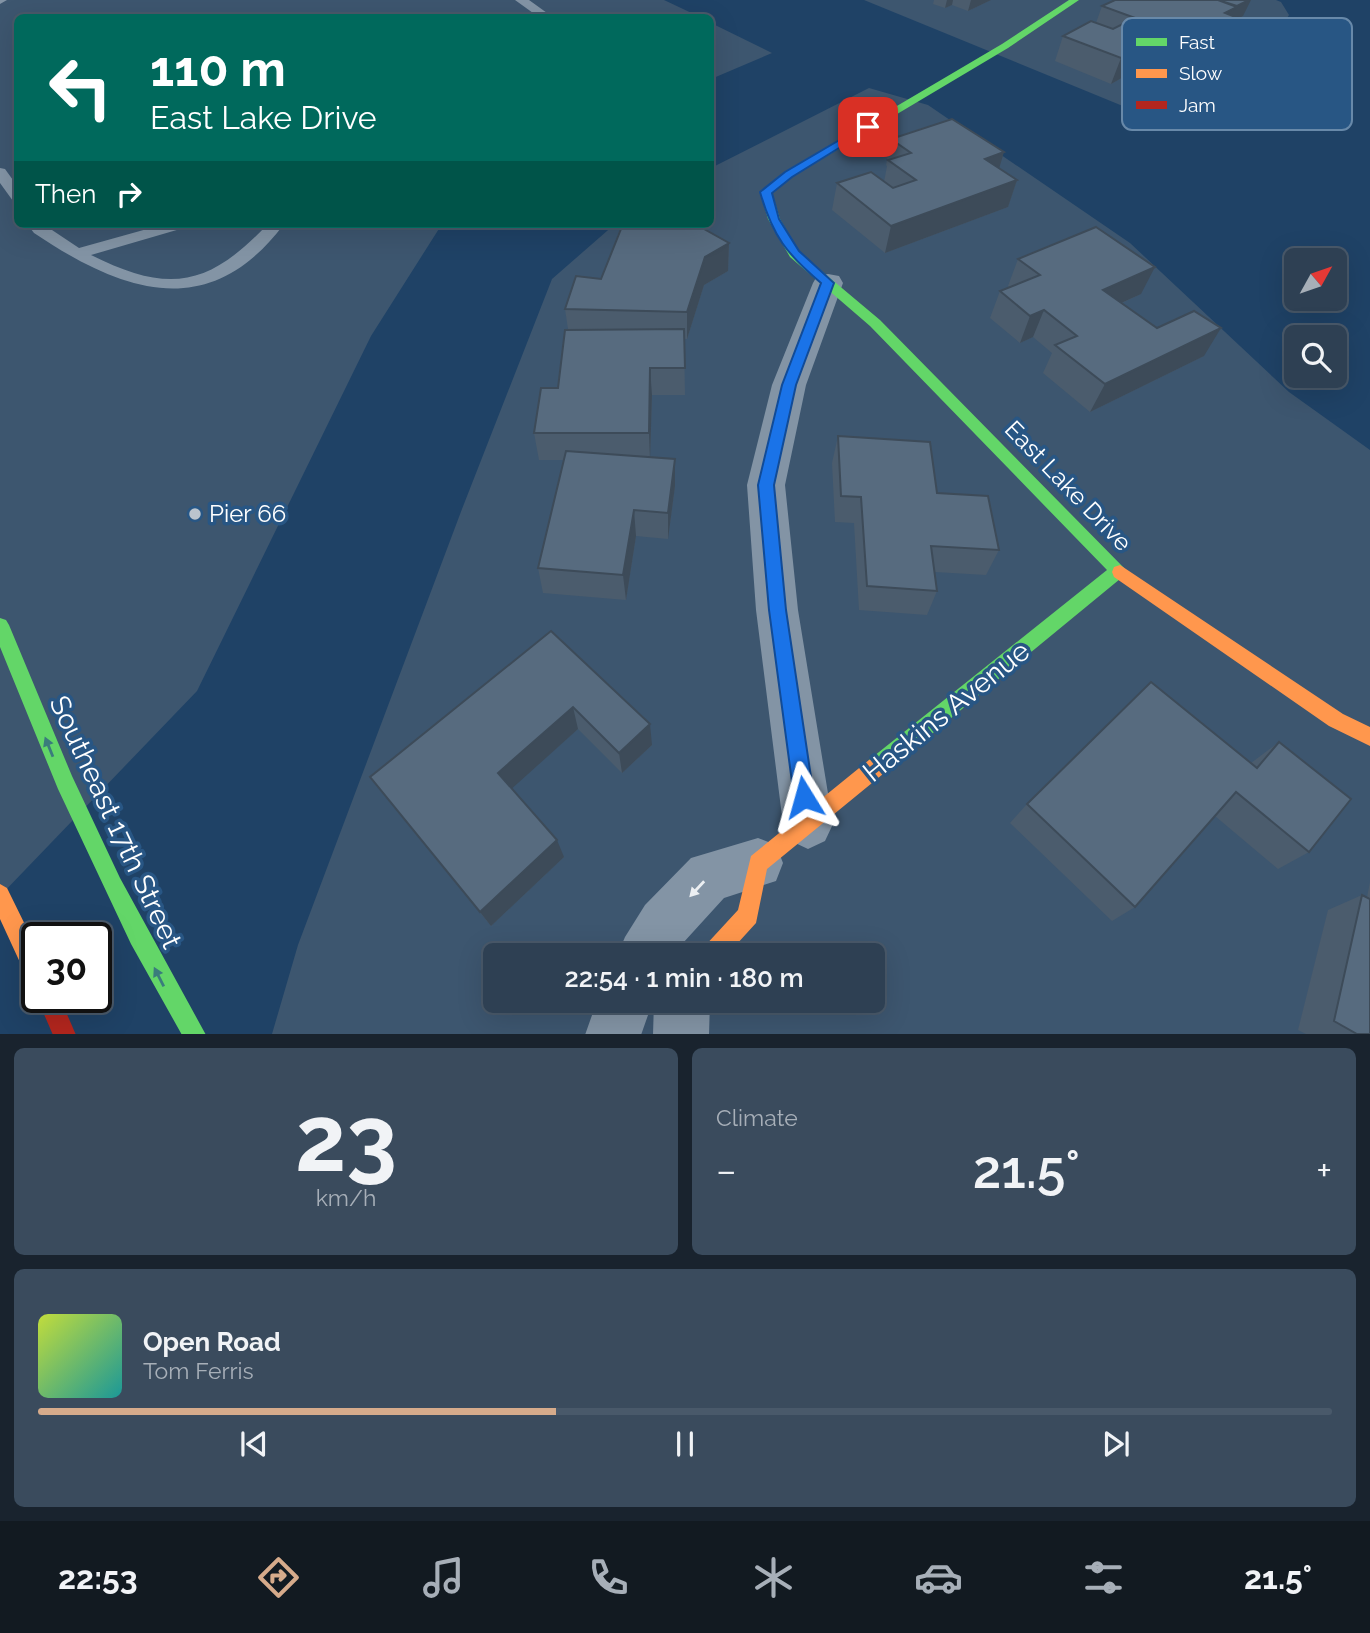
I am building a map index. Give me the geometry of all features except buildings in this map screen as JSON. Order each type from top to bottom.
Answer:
[{"type":"street","name":"East Lake Drive","points":[[1075,0],[1005,46],[789,174],[766,192],[774,219],[794,254],[875,323],[1118,571],[1336,720],[1370,737]]},
{"type":"street","points":[[808,824],[778,610],[766,485],[789,385],[828,283]]},
{"type":"street","name":"Haskins Avenue","points":[[758,863],[1118,571]]},
{"type":"street","name":"Southeast 17th Street","points":[[0,625],[75,810],[163,986],[195,1034]]},
{"type":"street","points":[[652,943],[664,924],[709,876],[758,863],[748,915],[723,943]]},
{"type":"street","points":[[0,895],[21,940]]},
{"type":"street","points":[[55,1013],[65,1034]]},
{"type":"street","points":[[613,1034],[621,1013]]},
{"type":"street","points":[[681,1034],[682,1013]]},
{"type":"lane","points":[[522,0],[543,14]]},
{"type":"lane","points":[[0,172],[14,192]]},
{"type":"lane","points":[[38,228],[76,254],[142,283],[181,285],[220,274],[249,253],[272,228]]},
{"type":"lane","points":[[76,254],[168,228]]},
{"type":"water","points":[[664,0],[864,0],[1122,106],[1122,130],[1352,130],[1352,18],[1287,18],[1289,15],[1281,2],[1276,0],[1370,0],[1370,450],[1285,388],[1347,388],[1347,325],[1284,325],[1284,387],[1130,243],[928,105],[869,88],[714,166],[714,78],[772,53],[714,24],[714,14],[694,14]]},
{"type":"water","points":[[439,228],[610,228],[552,279],[462,509],[298,945],[272,1034],[0,1034],[0,896],[197,691],[371,336]]},
{"type":"traffic: fast","points":[[1075,0],[1005,46],[789,174],[766,192],[774,219],[794,254],[875,323],[1120,572]]},
{"type":"traffic: fast","points":[[876,767],[1118,571]]},
{"type":"traffic: fast","points":[[0,625],[88,834],[138,936],[194,1034]]},
{"type":"traffic: slow","points":[[1120,572],[1336,720],[1370,737]]},
{"type":"traffic: slow","points":[[723,943],[748,915],[758,863],[876,767]]},
{"type":"traffic: slow","points":[[0,895],[21,940]]},
{"type":"traffic: jam","points":[[55,1013],[65,1034]]},
{"type":"place","name":"Pier 66","points":[[195,514]]},
{"type":"route","points":[[804,797],[778,610],[766,485],[789,385],[828,283],[794,254],[774,219],[766,192],[789,174],[868,127]]}]
